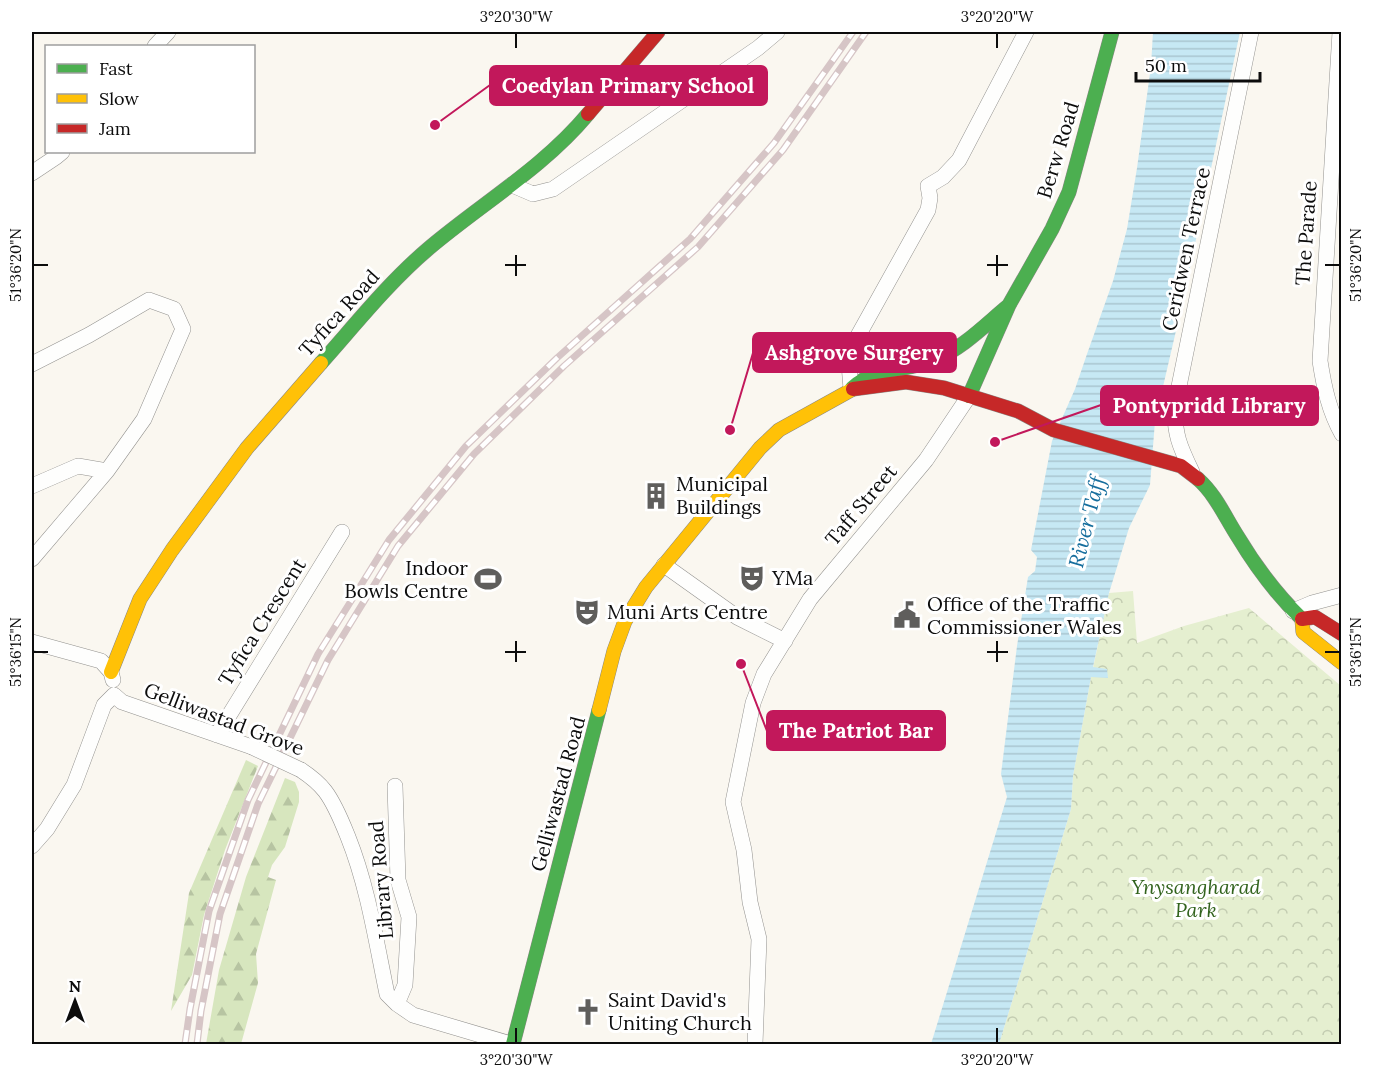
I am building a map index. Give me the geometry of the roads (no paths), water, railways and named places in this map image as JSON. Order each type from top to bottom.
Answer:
[{"type":"main road","name":"Tyfica Road","points":[[111,672],[140,599],[172,550],[248,448],[377,300],[419,259],[512,186],[568,138],[658,32]]},
{"type":"main road","name":"Berw Road","points":[[969,396],[1009,305],[1052,229],[1069,192],[1112,32]]},
{"type":"main road","name":"Berw Road","points":[[851,389],[862,378],[875,373],[904,366],[919,366],[938,359],[1009,305]]},
{"type":"main road","points":[[851,389],[906,382],[944,388],[1018,411],[1054,430],[1186,469],[1216,497],[1242,545],[1277,593],[1298,615],[1303,632],[1341,663]]},
{"type":"main road","name":"Gelliwastad Road","points":[[512,1044],[614,651],[625,621],[646,587],[760,448],[779,430],[851,389]]},
{"type":"main road","points":[[1298,615],[1315,617],[1341,634]]},
{"type":"street","points":[[156,45],[168,32]]},
{"type":"street","points":[[512,186],[533,194],[553,189],[758,48],[777,32]]},
{"type":"street","points":[[851,389],[849,364],[854,343],[928,210],[930,198],[928,186],[943,177],[959,160],[1026,32]]},
{"type":"street","name":"Ceridwen Terrace","points":[[1186,469],[1174,427],[1175,406],[1251,32]]},
{"type":"street","name":"The Parade","points":[[1341,32],[1336,162],[1320,361],[1324,390],[1341,434]]},
{"type":"street","points":[[32,173],[61,153]]},
{"type":"street","points":[[32,364],[89,335],[149,300],[174,309],[183,328],[144,419],[106,471],[32,559]]},
{"type":"street","name":"Taff Street","points":[[755,1044],[759,939],[750,902],[744,850],[733,802],[753,703],[764,674],[810,599],[926,460],[969,396]]},
{"type":"street","points":[[32,486],[78,466],[106,471]]},
{"type":"street","name":"Tyfica Crescent","points":[[218,735],[342,532]]},
{"type":"street","points":[[664,565],[736,617],[785,640]]},
{"type":"street","points":[[1298,615],[1312,603],[1341,595]]},
{"type":"street","points":[[32,642],[101,661],[111,672],[114,694],[104,705],[74,785],[46,829],[32,846]]},
{"type":"street","name":"Gelliwastad Grove","points":[[114,694],[122,702],[252,747],[301,770],[327,793],[342,822],[357,860],[387,994],[397,1004]]},
{"type":"street","name":"Library Road","points":[[395,786],[398,880],[409,917],[405,985],[397,1004]]},
{"type":"street","points":[[397,1004],[414,1015],[512,1044]]},
{"type":"water","name":"River Taff","points":[[1153,32],[1240,32],[1155,421],[1150,485],[1129,528],[1109,593],[1093,667],[1107,669],[1108,678],[1091,677],[1073,776],[1071,809],[999,1044],[931,1044],[1007,797],[1001,774],[1028,577],[1035,571],[1037,557],[1031,550],[1052,441],[1075,389],[1113,281],[1127,229],[1151,66]]},
{"type":"railway","points":[[185,1044],[209,911],[248,800],[318,654],[389,540],[466,446],[557,358],[690,239],[774,143],[853,32]]},
{"type":"railway","points":[[197,1044],[201,1011],[220,914],[258,804],[328,660],[398,546],[474,454],[564,366],[698,247],[783,150],[866,32]]},
{"type":"place","name":"Coedylan Primary School","points":[[435,125]]},
{"type":"place","name":"Ashgrove Surgery","points":[[730,430]]},
{"type":"place","name":"Pontypridd Library","points":[[995,442]]},
{"type":"place","name":"Municipal Buildings","points":[[656,496]]},
{"type":"place","name":"YMa","points":[[752,578]]},
{"type":"place","name":"Indoor Bowls Centre","points":[[488,579]]},
{"type":"place","name":"Muni Arts Centre","points":[[587,612]]},
{"type":"place","name":"Office of the Traffic Commissioner Wales","points":[[907,615]]},
{"type":"place","name":"The Patriot Bar","points":[[741,664]]},
{"type":"place","name":"Saint David's Uniting Church","points":[[588,1012]]},
{"type":"park label","name":"Ynysangharad Park","points":[[1196,898]]}]
